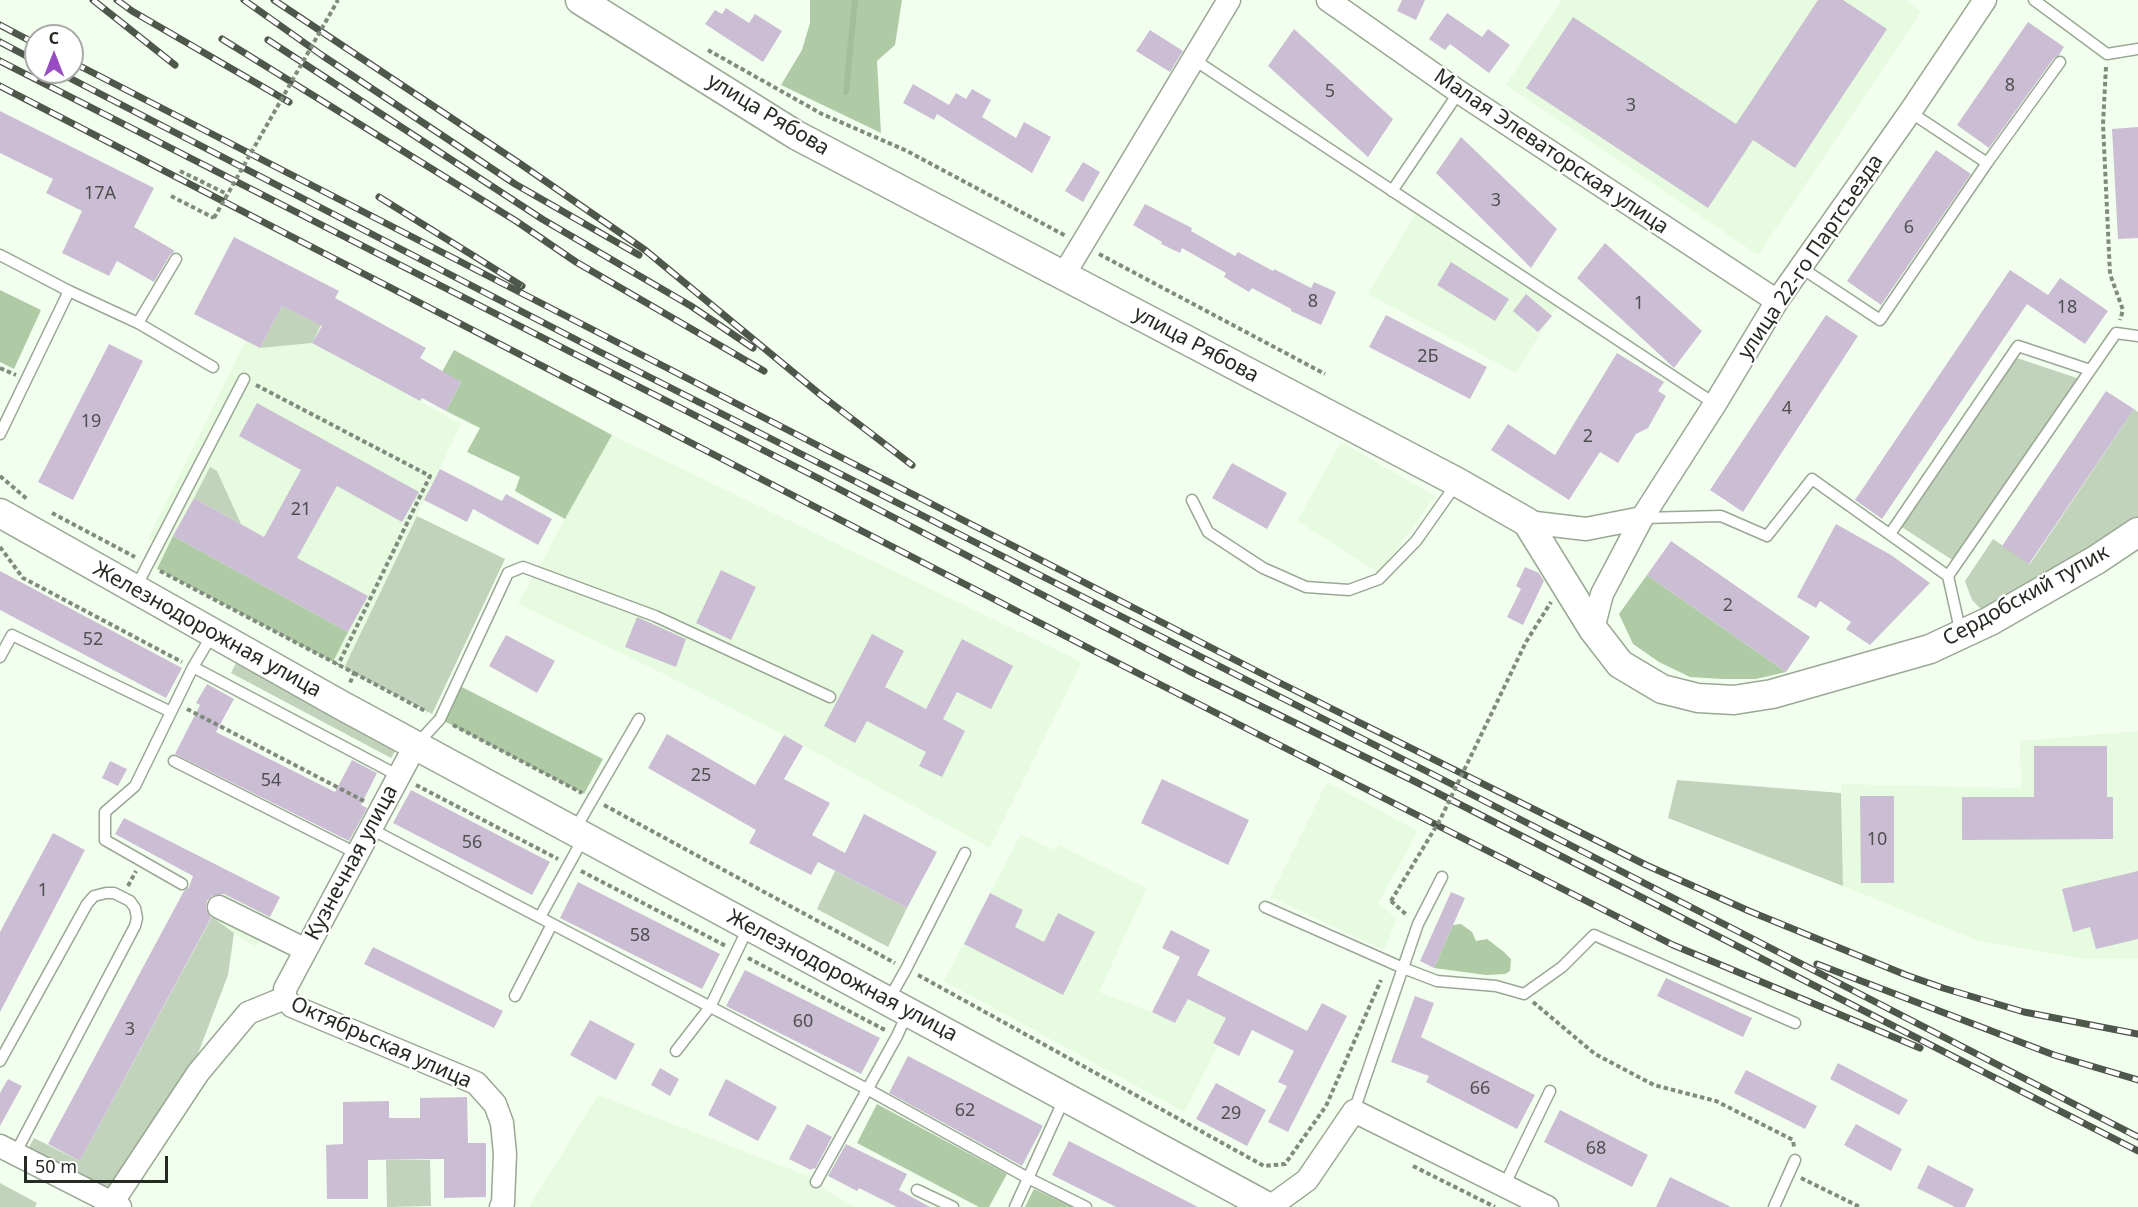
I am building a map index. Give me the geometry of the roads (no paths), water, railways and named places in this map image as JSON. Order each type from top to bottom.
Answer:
[{"type":"street","name":"улица Рябова","points":[[580,0],[796,135],[1457,482],[1527,522],[1593,628],[1620,664],[1662,689],[1698,698],[1734,700],[1772,694]]},
{"type":"street","points":[[1063,276],[1229,0]]},
{"type":"street","name":"Малая Элеваторская улица","points":[[1328,0],[1459,92],[1776,301]]},
{"type":"street","name":"улица 22-го Партсъезда","points":[[1593,628],[1602,594],[1642,518],[1715,404],[1776,301],[1910,112],[1985,0]]},
{"type":"street","name":"Железнодорожная улица","points":[[0,513],[415,746],[749,926],[897,1016],[1065,1097],[1269,1207],[1307,1180],[1354,1111]]},
{"type":"street","points":[[1527,522],[1586,529],[1642,518]]},
{"type":"street","name":"Сердобский тупик","points":[[1772,694],[1930,649],[1990,621],[2077,571],[2138,532]]},
{"type":"street","points":[[399,776],[415,746]]},
{"type":"street","name":"Кузнечная улица","points":[[285,999],[285,989],[399,776]]},
{"type":"street","name":"Кузнечная улица","points":[[219,907],[306,950]]},
{"type":"street","name":"Октябрьская улица","points":[[8,1150],[116,1205],[198,1073],[248,1013],[285,999],[292,1006],[476,1083],[495,1104],[502,1123],[505,1154],[501,1207]]},
{"type":"street","points":[[1354,1111],[1547,1207]]},
{"type":"lane","points":[[2034,0],[2107,54],[2138,49]]},
{"type":"lane","points":[[1193,59],[1715,404]]},
{"type":"lane","points":[[1800,267],[1880,320],[1987,163],[2060,62]]},
{"type":"lane","points":[[1392,191],[1459,92]]},
{"type":"lane","points":[[1910,112],[1987,163]]},
{"type":"lane","points":[[0,255],[138,323],[213,367]]},
{"type":"lane","points":[[138,323],[176,259]]},
{"type":"lane","points":[[0,434],[69,291]]},
{"type":"lane","points":[[1948,576],[2116,333],[2138,336]]},
{"type":"lane","points":[[1890,534],[2018,346],[2090,370]]},
{"type":"lane","points":[[135,589],[244,379]]},
{"type":"lane","points":[[1642,518],[1721,516],[1767,536],[1812,479],[1948,576],[1961,635]]},
{"type":"lane","points":[[1192,500],[1208,532],[1263,568],[1306,587],[1349,590],[1379,579],[1416,541],[1457,482]]},
{"type":"lane","points":[[415,746],[440,718],[508,573],[523,567],[656,616],[830,697]]},
{"type":"lane","points":[[182,884],[105,840],[105,812],[135,786],[193,667],[213,633]]},
{"type":"lane","points":[[0,657],[12,635],[173,707]]},
{"type":"lane","points":[[193,667],[399,776]]},
{"type":"lane","points":[[540,917],[568,865],[579,834],[639,718]]},
{"type":"lane","points":[[174,761],[358,854]]},
{"type":"lane","points":[[376,819],[552,924],[1086,1207]]},
{"type":"lane","points":[[816,1182],[867,1089],[897,1016],[906,969],[965,853]]},
{"type":"lane","points":[[1354,1111],[1418,924],[1442,877]]},
{"type":"lane","name":"Октябрьская улица","points":[[0,1061],[87,904],[94,896],[106,893],[114,893],[130,901],[137,918],[135,926],[8,1150]]},
{"type":"lane","points":[[1265,907],[1437,981],[1496,986],[1524,994],[1562,967],[1594,935],[1795,1023]]},
{"type":"lane","points":[[515,996],[552,924]]},
{"type":"lane","points":[[676,1051],[710,1007],[749,926]]},
{"type":"lane","points":[[1504,1186],[1550,1091]]},
{"type":"lane","points":[[1015,1207],[1065,1097]]},
{"type":"lane","points":[[1774,1207],[1795,1160]]},
{"type":"lane","points":[[917,1190],[953,1207]]},
{"type":"waterway","points":[[846,92],[855,0]]},
{"type":"railway","points":[[93,0],[175,65]]},
{"type":"railway","points":[[117,0],[132,11],[289,102]]},
{"type":"railway","points":[[244,0],[323,56],[515,184],[639,255]]},
{"type":"railway","points":[[274,0],[645,250],[822,396],[912,465]]},
{"type":"railway","points":[[0,25],[24,38]]},
{"type":"railway","points":[[222,39],[516,221],[576,262],[764,371]]},
{"type":"railway","points":[[268,40],[542,219],[691,306],[753,348]]},
{"type":"railway","points":[[0,42],[24,55]]},
{"type":"railway","points":[[0,61],[814,476],[1189,671],[1414,781],[2138,1151]]},
{"type":"railway","points":[[84,68],[1276,681],[1646,865],[1749,911],[1943,988],[2024,1012],[2138,1034]]},
{"type":"railway","points":[[81,84],[602,353],[1430,773],[2138,1137]]},
{"type":"railway","points":[[0,86],[1104,656],[1673,945],[1920,1048]]},
{"type":"railway","points":[[379,197],[522,286]]},
{"type":"railway","points":[[1817,964],[2054,1055],[2138,1080]]}]
